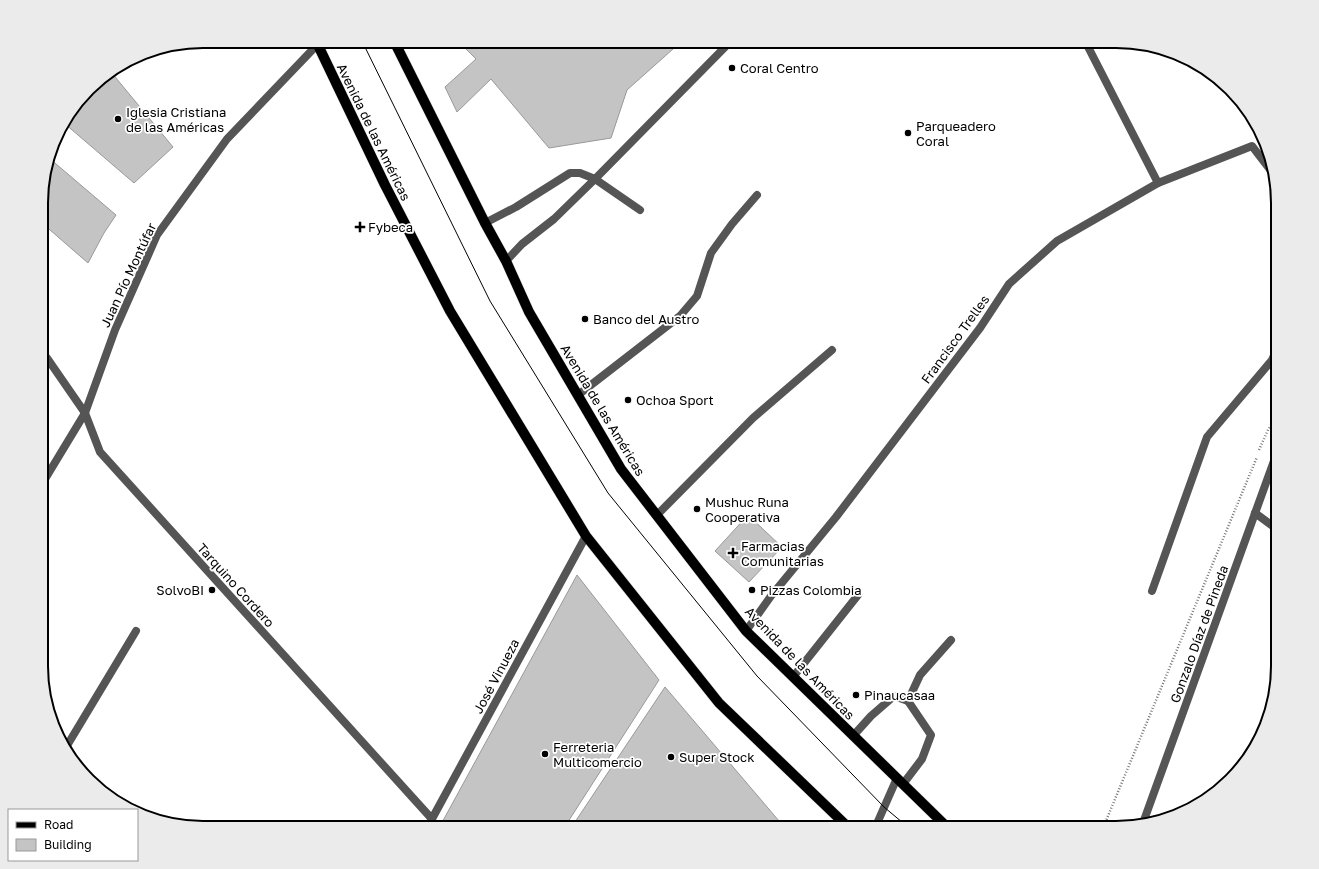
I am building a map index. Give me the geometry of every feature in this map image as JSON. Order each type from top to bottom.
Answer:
[{"type":"main road","name":"Avenida de las Américas","points":[[319,48],[385,185],[450,311],[586,536],[719,703],[842,821]]},
{"type":"main road","name":"Avenida de las Américas","points":[[398,48],[485,223],[506,261],[529,312],[621,469],[746,631],[941,821]]},
{"type":"street","name":"Juan Pío Montúfar","points":[[48,474],[85,413],[115,330],[157,235],[227,140],[312,48]]},
{"type":"street","points":[[506,261],[522,244],[554,219],[595,179],[724,48]]},
{"type":"street","points":[[1089,48],[1158,183]]},
{"type":"street","name":"Francisco Trelles","points":[[746,631],[771,596],[836,516],[980,328],[1009,284],[1057,241],[1158,183],[1252,146],[1266,165]]},
{"type":"street","points":[[485,223],[516,207],[570,173],[580,173],[595,179],[640,210]]},
{"type":"street","points":[[578,395],[680,316],[697,296],[703,275],[712,253],[732,224],[757,195]]},
{"type":"street","points":[[657,515],[753,418],[832,350]]},
{"type":"street","name":"Tarquino Cordero","points":[[48,361],[85,413],[100,452],[432,819]]},
{"type":"street","points":[[1152,591],[1207,437],[1271,361]]},
{"type":"street","name":"Gonzalo Díaz de Pineda","points":[[1145,818],[1271,469]]},
{"type":"street","points":[[1255,513],[1271,525]]},
{"type":"street","name":"José Vinueza","points":[[432,819],[586,536]]},
{"type":"street","points":[[793,677],[858,595]]},
{"type":"street","points":[[69,743],[136,631]]},
{"type":"street","points":[[908,701],[920,675],[951,640]]},
{"type":"street","points":[[853,736],[871,716],[894,696],[908,701],[931,735],[922,759],[900,781],[879,821]]},
{"type":"path","points":[[1106,821],[1271,425]]},
{"type":"building","points":[[465,48],[674,48],[627,90],[611,138],[549,148],[491,79],[457,112],[445,87],[476,59]]},
{"type":"building","name":"Iglesia Cristiana de las Américas","points":[[114,76],[173,147],[134,183],[68,127],[80,108],[93,93]]},
{"type":"building","points":[[53,162],[116,215],[104,233],[88,263],[48,228],[48,192]]},
{"type":"building","points":[[748,515],[782,547],[749,582],[715,551]]},
{"type":"building","name":"Ferreteria Multicomercio","points":[[577,575],[659,680],[568,821],[443,821]]},
{"type":"building","name":"Super Stock","points":[[665,687],[779,821],[576,821]]},
{"type":"tram line","points":[[365,48],[490,301],[608,493],[757,676],[884,807],[901,821]]},
{"type":"place","name":"Coral Centro","points":[[732,68]]},
{"type":"place","name":"Iglesia Cristiana de las Américas","points":[[118,119]]},
{"type":"place","name":"Parqueadero Coral","points":[[908,133]]},
{"type":"place","name":"Fybeca","points":[[360,227]]},
{"type":"place","name":"Banco del Austro","points":[[585,319]]},
{"type":"place","name":"Ochoa Sport","points":[[628,400]]},
{"type":"place","name":"Mushuc Runa Cooperativa","points":[[697,509]]},
{"type":"place","name":"Farmacias Comunitarias","points":[[733,553]]},
{"type":"place","name":"SolvoBI","points":[[212,590]]},
{"type":"place","name":"Pizzas Colombia","points":[[752,590]]},
{"type":"place","name":"Pinaucasaa","points":[[856,695]]},
{"type":"place","name":"Ferreteria Multicomercio","points":[[545,754]]},
{"type":"place","name":"Super Stock","points":[[671,757]]}]
